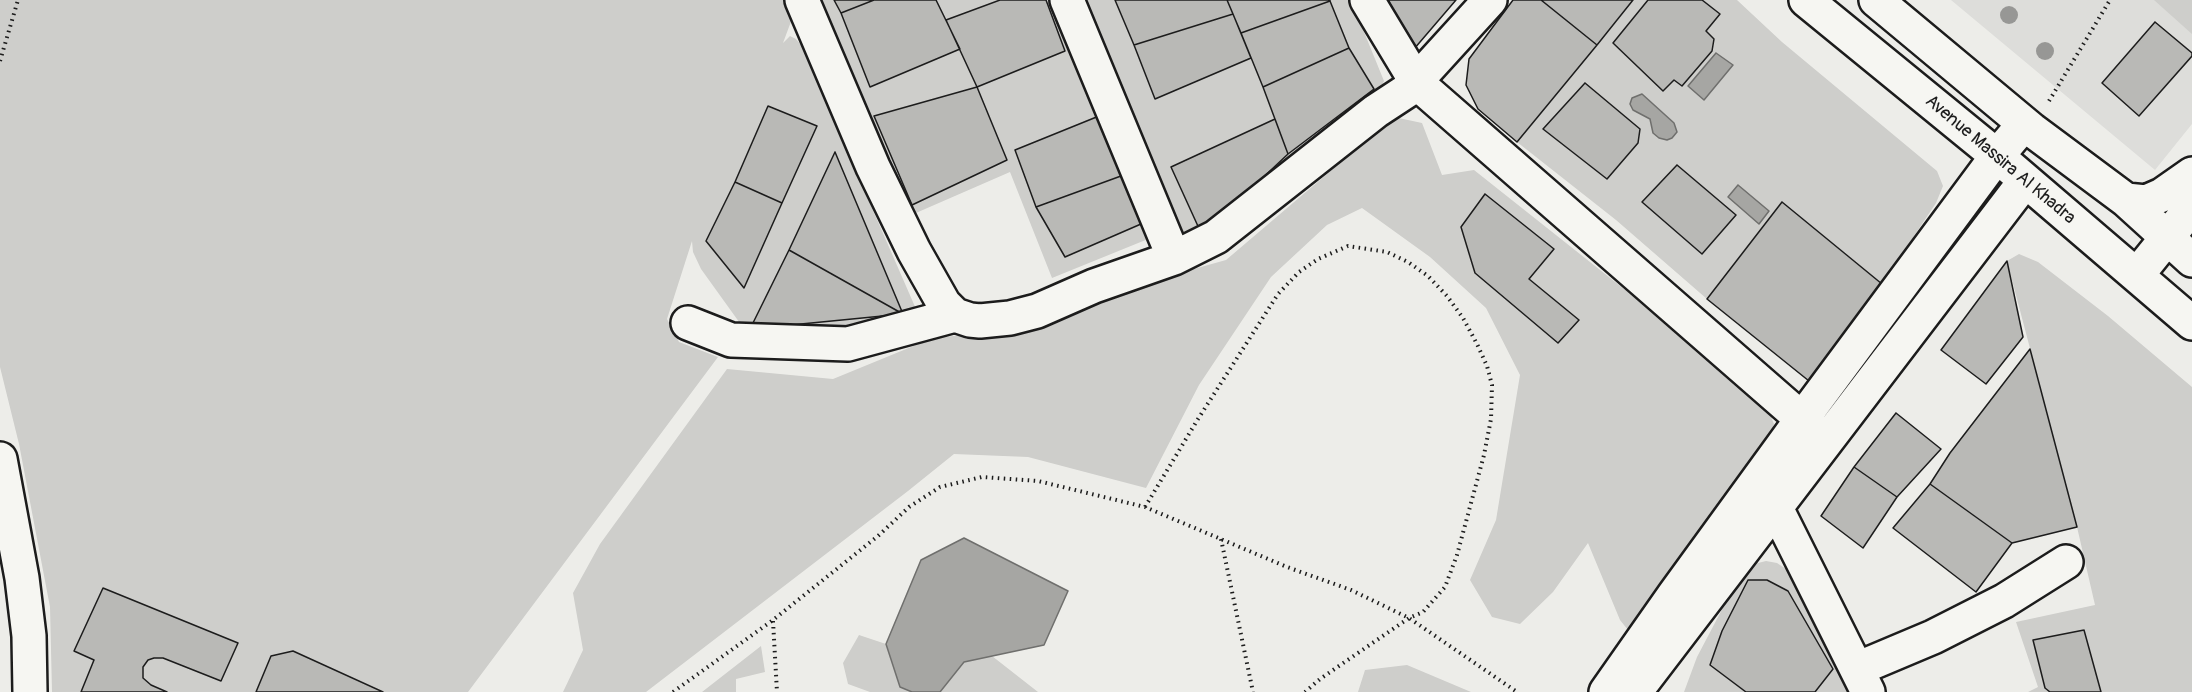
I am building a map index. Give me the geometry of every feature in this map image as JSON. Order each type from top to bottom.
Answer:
[{"type":"street","points":[[802,0],[873,166],[914,251],[944,304],[956,315],[970,320],[1010,318],[1037,310],[1094,286],[1174,258],[1216,237],[1330,147],[1417,83],[1490,0]]},
{"type":"street","points":[[1067,0],[1174,258]]},
{"type":"street","points":[[1367,0],[1417,83],[1827,440]]},
{"type":"street","name":"Avenue Massira Al Khadra","points":[[1806,0],[1997,156],[2192,323]]},
{"type":"street","points":[[1876,0],[2028,127],[2126,200],[2192,260]]},
{"type":"street","points":[[1606,692],[1802,419],[1997,156],[2028,127]]},
{"type":"street","points":[[2126,200],[2146,202],[2154,199],[2192,174]]},
{"type":"street","points":[[1635,692],[2025,181]]},
{"type":"street","points":[[2137,275],[2192,207]]},
{"type":"street","points":[[688,323],[731,340],[848,344],[956,315]]},
{"type":"street","points":[[0,459],[22,578],[29,636],[30,692]]},
{"type":"street","points":[[1761,477],[1862,680],[1933,637],[2004,601],[2066,562]]},
{"type":"path","points":[[0,61],[18,0]]},
{"type":"path","points":[[2028,127],[2110,0]]},
{"type":"path","points":[[1145,507],[1278,294],[1299,272],[1318,259],[1348,246],[1387,252],[1408,262],[1428,276],[1447,296],[1463,318],[1477,344],[1487,366],[1492,385],[1491,419],[1484,455],[1457,555],[1444,587],[1423,612],[1409,618],[1320,679],[1305,692]]},
{"type":"path","points":[[673,692],[773,620],[878,537],[909,507],[940,487],[982,477],[1038,481],[1145,507],[1287,567],[1351,590],[1409,618],[1517,692]]},
{"type":"path","points":[[1221,539],[1253,692]]},
{"type":"path","points":[[773,620],[777,692]]},
{"type":"shaded area","points":[[0,0],[799,0],[783,43],[790,36],[801,45],[916,309],[912,316],[844,334],[747,333],[701,269],[693,252],[692,241],[667,319],[679,342],[718,357],[468,692],[52,692],[50,607],[19,444],[0,367]]},
{"type":"shaded area","points":[[815,0],[1057,0],[1153,237],[1052,278],[1010,172],[909,216]]},
{"type":"shaded area","points":[[1081,0],[1351,0],[1384,81],[1380,90],[1181,243]]},
{"type":"shaded area","points":[[1633,0],[1737,0],[1782,42],[1937,171],[1943,186],[1936,203],[1882,284],[1782,202],[1707,299],[1616,220],[1517,142]]},
{"type":"shaded area","points":[[1951,0],[2192,0],[2192,124],[2155,170]]},
{"type":"shaded area","points":[[2154,0],[2192,0],[2192,34]]},
{"type":"shaded area","points":[[1716,53],[1733,65],[1704,100],[1688,86]]},
{"type":"shaded area","points":[[1642,94],[1674,123],[1677,132],[1672,138],[1667,140],[1659,138],[1653,133],[1650,119],[1633,110],[1630,104],[1632,98]]},
{"type":"shaded area","points":[[1394,117],[1422,123],[1442,175],[1474,170],[1764,400],[1774,424],[1768,444],[1628,630],[1620,620],[1588,543],[1553,592],[1520,624],[1492,617],[1470,580],[1496,520],[1520,375],[1486,308],[1430,257],[1362,208],[1327,225],[1271,277],[1199,385],[1146,488],[1028,457],[954,454],[646,692],[563,692],[583,650],[573,593],[600,544],[727,369],[833,379],[933,338],[1025,329],[1151,281],[1226,260]]},
{"type":"shaded area","points":[[1738,185],[1769,211],[1759,224],[1728,197]]},
{"type":"shaded area","points":[[2019,254],[2038,262],[2108,316],[2192,387],[2192,692],[2028,692],[2038,687],[2016,622],[2095,605],[2077,527],[2007,261]]},
{"type":"shaded area","points":[[964,538],[1068,591],[1044,645],[964,662],[940,692],[912,692],[900,687],[886,644],[921,560]]},
{"type":"shaded area","points":[[1766,561],[1777,563],[1789,571],[1854,692],[1684,692],[1697,657],[1738,579],[1750,565]]},
{"type":"shaded area","points":[[859,635],[886,644],[900,687],[912,692],[870,692],[848,684],[843,663]]},
{"type":"shaded area","points":[[761,646],[765,672],[736,679],[736,692],[702,692]]},
{"type":"shaded area","points":[[992,656],[1038,692],[940,692],[964,662]]},
{"type":"shaded area","points":[[1407,665],[1471,692],[1358,692],[1365,670]]},
{"type":"building","points":[[834,0],[874,0],[841,13]]},
{"type":"building","points":[[874,0],[936,0],[960,49],[870,87],[841,13]]},
{"type":"building","points":[[1000,0],[1046,0],[1065,51],[977,87],[946,20]]},
{"type":"building","points":[[1115,0],[1227,0],[1233,14],[1134,45]]},
{"type":"building","points":[[1227,0],[1330,0],[1330,1],[1241,33]]},
{"type":"building","points":[[1388,0],[1456,0],[1414,49]]},
{"type":"building","points":[[1513,0],[1541,0],[1597,45],[1517,142],[1478,109],[1466,85],[1469,59]]},
{"type":"building","points":[[1541,0],[1633,0],[1597,45]]},
{"type":"building","points":[[1648,0],[1702,0],[1720,14],[1706,31],[1714,39],[1712,51],[1682,86],[1674,80],[1663,91],[1613,43]]},
{"type":"building","points":[[1330,1],[1349,48],[1263,87],[1241,33]]},
{"type":"building","points":[[1233,14],[1251,58],[1155,99],[1134,45]]},
{"type":"building","points":[[2155,22],[2192,53],[2192,56],[2139,116],[2102,83]]},
{"type":"building","points":[[1349,48],[1374,89],[1288,154],[1263,87]]},
{"type":"building","points":[[1585,83],[1640,129],[1638,143],[1607,179],[1543,129]]},
{"type":"building","points":[[977,87],[1007,160],[912,205],[874,116]]},
{"type":"building","points":[[768,106],[817,126],[782,203],[735,182]]},
{"type":"building","points":[[1099,116],[1121,176],[1036,207],[1015,150]]},
{"type":"building","points":[[1275,119],[1288,154],[1202,235],[1171,167]]},
{"type":"building","points":[[835,152],[903,314],[789,250]]},
{"type":"building","points":[[1677,165],[1736,215],[1702,254],[1642,202]]},
{"type":"building","points":[[1121,176],[1141,224],[1065,257],[1036,207]]},
{"type":"building","points":[[735,182],[782,203],[744,288],[706,241]]},
{"type":"building","points":[[1485,194],[1554,249],[1529,279],[1579,320],[1558,343],[1475,273],[1461,227]]},
{"type":"building","points":[[1782,202],[1882,284],[1809,381],[1707,299]]},
{"type":"building","points":[[789,250],[903,314],[750,329]]},
{"type":"building","points":[[2007,261],[2023,337],[1986,384],[1941,350]]},
{"type":"building","points":[[2030,349],[2077,527],[2012,543],[1930,484],[1950,453]]},
{"type":"building","points":[[1896,413],[1941,449],[1897,497],[1854,467]]},
{"type":"building","points":[[1854,467],[1897,497],[1863,548],[1821,516]]},
{"type":"building","points":[[1930,484],[2012,543],[1976,592],[1893,528]]},
{"type":"building","points":[[1748,580],[1767,580],[1788,591],[1833,669],[1815,692],[1746,692],[1710,665],[1722,631]]},
{"type":"building","points":[[103,588],[238,643],[221,681],[163,658],[154,658],[148,660],[143,667],[143,678],[151,685],[167,692],[81,692],[94,660],[74,651]]},
{"type":"building","points":[[2084,630],[2101,692],[2050,692],[2045,688],[2033,640]]},
{"type":"building","points":[[293,651],[383,692],[256,692],[271,656]]}]
